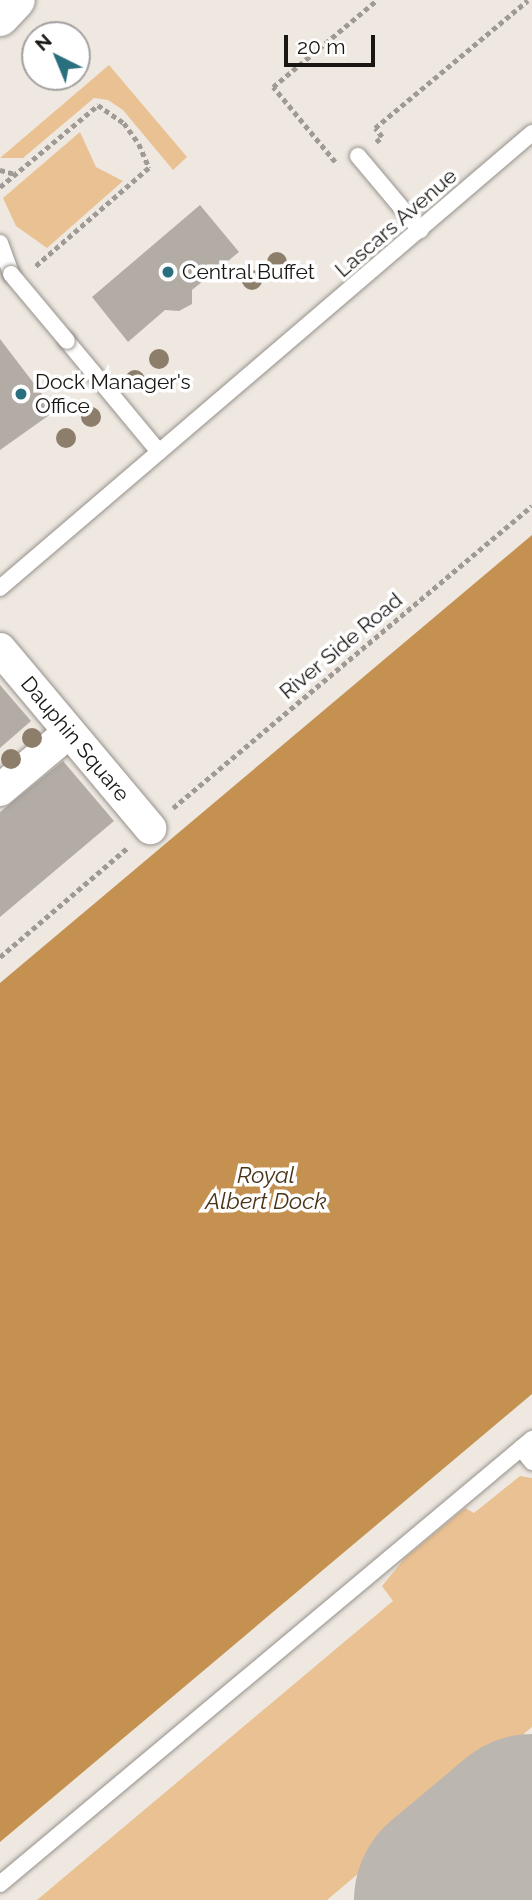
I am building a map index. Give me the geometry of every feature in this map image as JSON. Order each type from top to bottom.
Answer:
[{"type":"main road","points":[[0,17],[16,0]]},
{"type":"street","name":"Dauphin Square","points":[[0,649],[69,732],[160,820]]},
{"type":"street","points":[[0,790],[69,732]]},
{"type":"lane","name":"Lascars Avenue","points":[[0,588],[532,133]]},
{"type":"lane","points":[[358,156],[420,230]]},
{"type":"lane","points":[[0,243],[6,271],[159,452]]},
{"type":"lane","points":[[0,1884],[526,1444],[532,1462]]},
{"type":"path","points":[[377,0],[273,87],[342,170],[382,137],[375,128],[528,0]]},
{"type":"path","points":[[0,187],[98,105],[124,123],[149,168],[35,267]]},
{"type":"path","points":[[0,170],[16,174]]},
{"type":"path","name":"River Side Road","points":[[0,957],[532,506]]},
{"type":"shaded area","points":[[109,65],[187,157],[173,170],[123,110],[108,100],[94,98],[23,158],[0,158],[79,91],[91,91],[91,80]]},
{"type":"shaded area","points":[[80,132],[96,167],[123,181],[47,248],[16,226],[3,198]]},
{"type":"shaded area","points":[[520,1476],[532,1478],[532,1727],[327,1900],[37,1900],[393,1601],[382,1586],[405,1558],[465,1508],[474,1513]]},
{"type":"water","name":"Royal Albert Dock","points":[[532,535],[532,1394],[0,1842],[0,983]]},
{"type":"building","name":"Central Buffet","points":[[200,205],[239,252],[192,290],[192,304],[179,311],[165,310],[128,342],[92,297]]},
{"type":"building","name":"Dock Manager's Office","points":[[0,339],[55,411],[0,450]]},
{"type":"building","points":[[0,685],[31,721],[0,748]]},
{"type":"building","points":[[63,761],[114,821],[0,917],[0,812]]},
{"type":"runway","points":[[457,1900],[532,1837]]},
{"type":"place","name":"Central Buffet","points":[[168,272]]},
{"type":"place","name":"Dock Manager's Office","points":[[21,394]]}]
